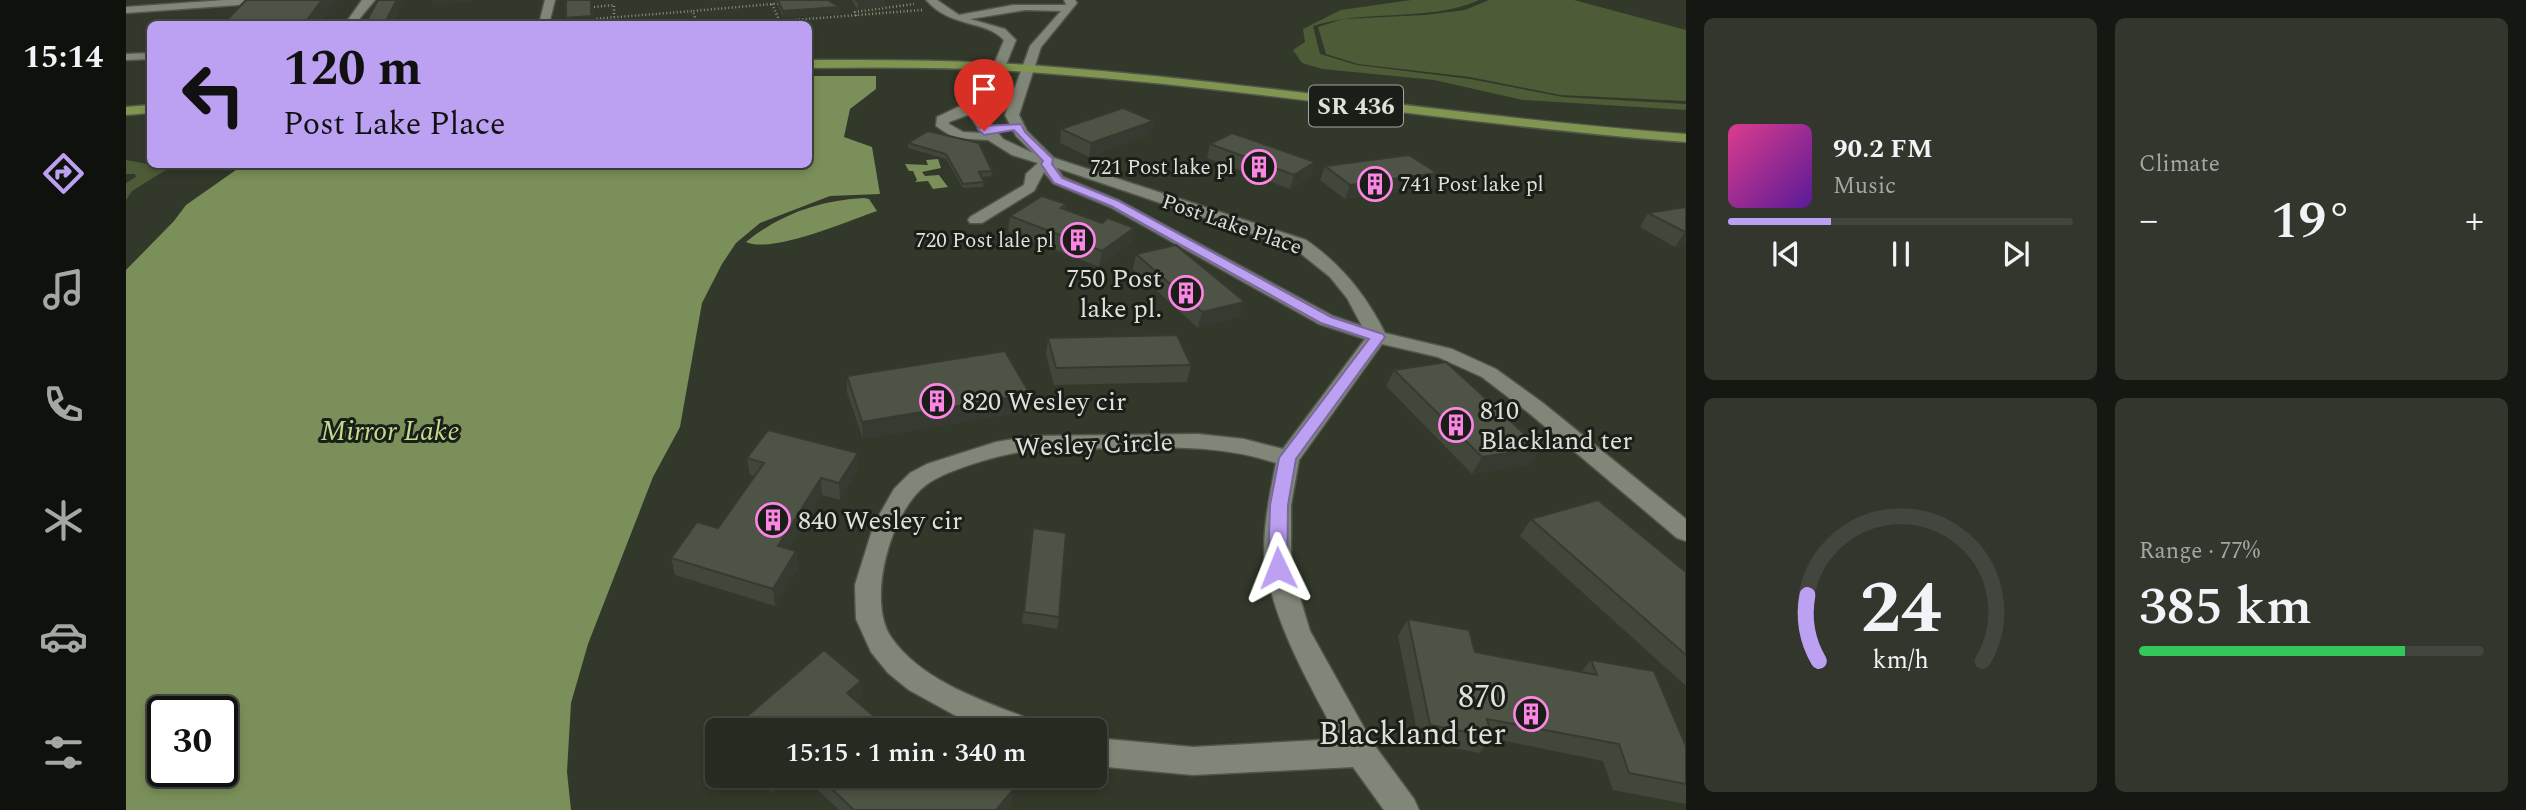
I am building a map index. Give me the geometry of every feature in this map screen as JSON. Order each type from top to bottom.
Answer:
[{"type":"main road","name":"SR 436","points":[[812,52],[1147,67],[1341,94],[1492,110],[1686,125]]},
{"type":"main road","name":"SR 436","points":[[812,64],[1001,61]]},
{"type":"main road","name":"SR 436","points":[[1029,63],[1503,124],[1686,138]]},
{"type":"main road","points":[[126,100],[147,97]]},
{"type":"main road","points":[[126,111],[147,109]]},
{"type":"street","points":[[126,10],[267,0]]},
{"type":"street","points":[[352,21],[367,0],[370,0]]},
{"type":"street","points":[[545,21],[550,0]]},
{"type":"street","points":[[256,1],[253,9],[278,9]]},
{"type":"street","points":[[958,19],[989,9],[1069,4]]},
{"type":"street","points":[[981,108],[948,116],[942,120],[943,126],[955,134],[974,138],[1017,127],[1012,115],[1036,46],[1069,4]]},
{"type":"street","points":[[932,5],[958,19],[1007,34],[1010,40],[978,117],[987,133]]},
{"type":"street","points":[[126,57],[147,56]]},
{"type":"street","name":"Post Lake Place","points":[[1017,127],[1048,162],[1058,180],[1115,204],[1326,320],[1377,337]]},
{"type":"street","name":"Post Lake Place","points":[[987,133],[1027,156],[1300,244],[1325,262],[1344,281],[1366,312],[1377,337]]},
{"type":"street","points":[[976,220],[1029,188],[1033,184],[1033,174],[1048,162]]},
{"type":"street","points":[[1403,810],[1361,751],[1297,633],[1278,568],[1277,532],[1288,458],[1377,337],[1445,353],[1489,373],[1536,408],[1686,532]]},
{"type":"street","name":"Wesley Circle","points":[[993,718],[911,676],[894,663],[876,638],[868,615],[869,580],[884,522],[912,485],[928,473],[1007,446],[1050,442],[1216,442],[1253,447],[1288,458]]},
{"type":"street","points":[[1107,753],[1193,761],[1361,751]]},
{"type":"path","points":[[763,0],[766,4]]},
{"type":"path","points":[[593,19],[791,2]]},
{"type":"path","points":[[772,4],[780,21]]},
{"type":"path","points":[[856,16],[855,12],[914,4]]},
{"type":"path","points":[[594,7],[614,5],[613,18]]},
{"type":"path","points":[[793,21],[856,16],[932,5]]},
{"type":"path","points":[[693,10],[696,21]]},
{"type":"shaded area","points":[[1411,0],[1479,0],[1439,11],[1355,18],[1313,26],[1320,54],[1357,65],[1470,79],[1563,97],[1686,104],[1686,110],[1523,100],[1434,80],[1323,69],[1302,63],[1293,50],[1305,42],[1303,29],[1341,10]]},
{"type":"shaded area","points":[[1489,0],[1574,0],[1686,30],[1686,101],[1560,95],[1470,77],[1358,64],[1326,54],[1318,27],[1343,19],[1465,10]]},
{"type":"shaded area","points":[[126,160],[147,164],[147,168],[169,168],[132,191],[126,200],[126,183],[136,177],[135,174],[126,174]]},
{"type":"water","name":"Mirror Lake","points":[[812,76],[876,76],[876,89],[850,109],[844,137],[872,147],[880,194],[830,196],[760,223],[736,243],[702,303],[680,427],[653,477],[588,644],[571,703],[567,772],[571,810],[126,810],[126,270],[186,205],[239,168],[812,168]]},
{"type":"water","points":[[938,159],[941,168],[922,172],[925,176],[939,175],[948,187],[933,189],[928,181],[915,182],[917,180],[913,171],[909,171],[905,164],[928,165],[926,160]]},
{"type":"water","points":[[869,199],[877,211],[791,240],[758,245],[746,242],[787,216],[802,210],[832,202]]},
{"type":"building","points":[[246,0],[322,0],[306,21],[226,21]]},
{"type":"building","points":[[378,0],[397,0],[386,21],[367,21]]},
{"type":"building","points":[[566,0],[591,0],[591,16],[566,18]]},
{"type":"building","points":[[778,0],[828,0],[839,7],[783,11]]},
{"type":"building","points":[[1123,108],[1154,121],[1091,143],[1061,129]]},
{"type":"building","points":[[928,131],[979,143],[992,171],[979,172],[984,182],[963,184],[946,154],[908,143]]},
{"type":"building","points":[[1232,133],[1315,162],[1294,175],[1210,144]]},
{"type":"building","points":[[1409,155],[1437,173],[1350,185],[1325,166]]},
{"type":"building","points":[[1042,196],[1066,204],[1061,208],[1102,223],[1108,218],[1134,228],[1102,251],[1010,216]]},
{"type":"building","points":[[1686,207],[1686,232],[1648,213]]},
{"type":"building","points":[[1176,245],[1245,302],[1202,312],[1136,254]]},
{"type":"building","points":[[1177,335],[1191,365],[1056,368],[1048,338]]},
{"type":"building","name":"820 Wesley cir","points":[[1005,351],[1030,394],[862,422],[847,376]]},
{"type":"building","points":[[1446,362],[1540,448],[1482,457],[1394,370]]},
{"type":"building","name":"840 Wesley cir","points":[[768,430],[858,453],[839,483],[821,478],[778,546],[796,551],[773,589],[671,558],[697,522],[718,528],[764,463],[747,458]]},
{"type":"building","points":[[1598,500],[1686,572],[1686,655],[1531,519]]},
{"type":"building","points":[[1033,528],[1066,533],[1059,617],[1024,612]]},
{"type":"building","name":"870 Blackland ter","points":[[1408,619],[1469,630],[1475,652],[1597,675],[1591,660],[1654,671],[1686,746],[1686,784],[1629,773],[1619,744],[1487,719],[1492,737],[1430,725]]},
{"type":"building","points":[[824,650],[861,681],[847,693],[876,718],[745,718]]},
{"type":"building","points":[[831,788],[1013,790],[996,810],[854,810]]},
{"type":"place","name":"721 Post lake pl","points":[[1259,167]]},
{"type":"place","name":"741 Post lake pl","points":[[1375,184]]},
{"type":"place","name":"720 Post lale pl","points":[[1078,240]]},
{"type":"place","name":"750 Post lake pl.","points":[[1186,293]]},
{"type":"place","name":"820 Wesley cir","points":[[937,401]]},
{"type":"place","name":"810 Blackland ter","points":[[1456,425]]},
{"type":"place","name":"840 Wesley cir","points":[[773,520]]},
{"type":"place","name":"870 Blackland ter","points":[[1531,714]]},
{"type":"route","points":[[984,131],[983,129],[1017,127],[1049,161],[1046,164],[1058,180],[1115,204],[1326,320],[1377,337],[1288,458],[1279,505],[1278,568]]}]
